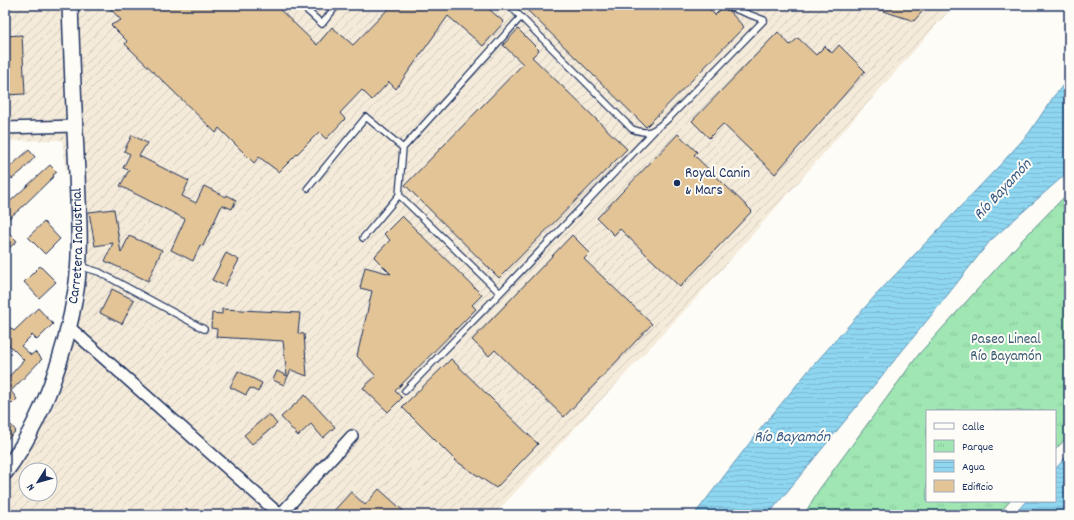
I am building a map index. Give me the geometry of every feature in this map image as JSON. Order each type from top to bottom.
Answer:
[{"type":"street","name":"Carretera Industrial","points":[[5,472],[16,457],[52,384],[69,327],[76,290],[80,242],[70,5]]},
{"type":"street","points":[[5,128],[74,126]]},
{"type":"street","points":[[69,327],[280,515],[352,436]]},
{"type":"lane","points":[[301,5],[322,24],[337,5]]},
{"type":"lane","points":[[509,5],[632,129],[642,133],[655,130]]},
{"type":"lane","points":[[405,392],[655,130],[669,118],[764,20],[724,5]]},
{"type":"lane","points":[[363,238],[399,195],[402,148],[520,17]]},
{"type":"lane","points":[[308,188],[366,117],[402,148]]},
{"type":"lane","points":[[399,195],[500,293]]},
{"type":"lane","points":[[78,266],[99,272],[204,329]]},
{"type":"shaded area","points":[[5,5],[954,5],[700,294],[494,515],[8,515],[5,512],[5,488],[18,466],[18,502],[58,502],[58,462],[21,462],[53,408],[85,297],[62,140],[5,141]]},
{"type":"green space","name":"Paseo Lineal Río Bayamón","points":[[1069,192],[1069,435],[1056,449],[1056,410],[926,410],[926,502],[1009,502],[998,515],[804,515],[818,491],[919,354],[1024,238]]},
{"type":"water","name":"Río Bayamón","points":[[1069,78],[1069,171],[990,241],[768,515],[694,515],[762,427],[809,370],[875,296],[1029,133],[1054,96]]},
{"type":"water","points":[[1069,454],[1069,515],[1014,515],[1025,502],[1056,502],[1056,468]]},
{"type":"building","points":[[107,5],[275,5],[317,45],[332,27],[353,45],[392,5],[484,5],[504,22],[483,46],[448,16],[396,89],[389,82],[372,100],[362,90],[340,113],[345,119],[326,139],[319,132],[279,172],[259,157],[254,163],[219,128],[216,133],[125,44],[127,41],[111,25],[121,20]]},
{"type":"building","points":[[522,5],[686,5],[689,8],[692,5],[705,5],[715,15],[722,8],[729,11],[744,27],[646,127]]},
{"type":"building","points":[[868,5],[928,5],[914,21]]},
{"type":"building","points":[[518,29],[539,50],[532,57],[627,149],[499,278],[405,185],[523,64],[503,45]]},
{"type":"building","points":[[778,32],[790,45],[798,38],[816,55],[825,46],[832,53],[839,45],[865,71],[775,174],[723,124],[709,138],[692,121]]},
{"type":"building","points":[[22,35],[25,94],[5,95],[5,36]]},
{"type":"building","name":"Royal Canin & Mars","points":[[678,134],[697,152],[694,155],[752,211],[680,287],[620,229],[614,235],[597,218]]},
{"type":"building","points":[[132,135],[147,143],[139,156],[189,181],[182,196],[196,203],[204,186],[226,197],[227,195],[236,200],[232,209],[222,205],[203,246],[200,245],[193,261],[171,250],[185,219],[120,186],[129,170],[123,168],[130,154],[124,151]]},
{"type":"building","points":[[29,150],[35,157],[12,179],[5,171]]},
{"type":"building","points":[[50,165],[57,172],[53,175],[54,176],[19,210],[5,221],[5,206]]},
{"type":"building","points":[[114,209],[121,253],[129,236],[162,250],[148,281],[105,261],[113,243],[95,246],[89,212]]},
{"type":"building","points":[[402,216],[482,295],[472,305],[476,309],[395,391],[402,398],[388,412],[363,388],[376,376],[357,356],[372,291],[360,288],[365,267],[391,274],[374,257],[390,240],[384,234]]},
{"type":"building","points":[[44,222],[60,239],[45,254],[28,237]]},
{"type":"building","points":[[5,229],[17,241],[5,252]]},
{"type":"building","points":[[572,235],[590,253],[584,259],[652,324],[564,417],[495,350],[489,356],[472,340]]},
{"type":"building","points":[[226,253],[239,260],[225,286],[212,280]]},
{"type":"building","points":[[40,266],[56,282],[39,298],[24,282]]},
{"type":"building","points":[[112,289],[134,300],[122,324],[100,313]]},
{"type":"building","points":[[38,308],[53,324],[37,340],[32,335],[21,346],[31,355],[35,352],[42,359],[11,391],[17,399],[12,404],[5,397],[5,381],[24,360],[5,341],[5,323],[14,331]]},
{"type":"building","points":[[222,309],[300,313],[298,333],[304,334],[307,376],[291,370],[284,385],[273,380],[277,371],[287,376],[283,341],[216,337],[217,329],[211,328],[212,313],[222,314]]},
{"type":"building","points":[[451,359],[538,444],[496,488],[456,461],[402,407]]},
{"type":"building","points":[[238,371],[262,383],[258,392],[250,388],[246,395],[230,387]]},
{"type":"building","points":[[305,395],[335,427],[323,438],[311,424],[298,436],[281,417]]},
{"type":"building","points":[[269,414],[277,424],[252,444],[244,435]]},
{"type":"building","points":[[11,425],[16,431],[5,441],[5,430]]},
{"type":"building","points":[[379,489],[408,515],[330,515],[351,492],[365,505]]},
{"type":"place","name":"Royal Canin & Mars","points":[[677,183]]}]
